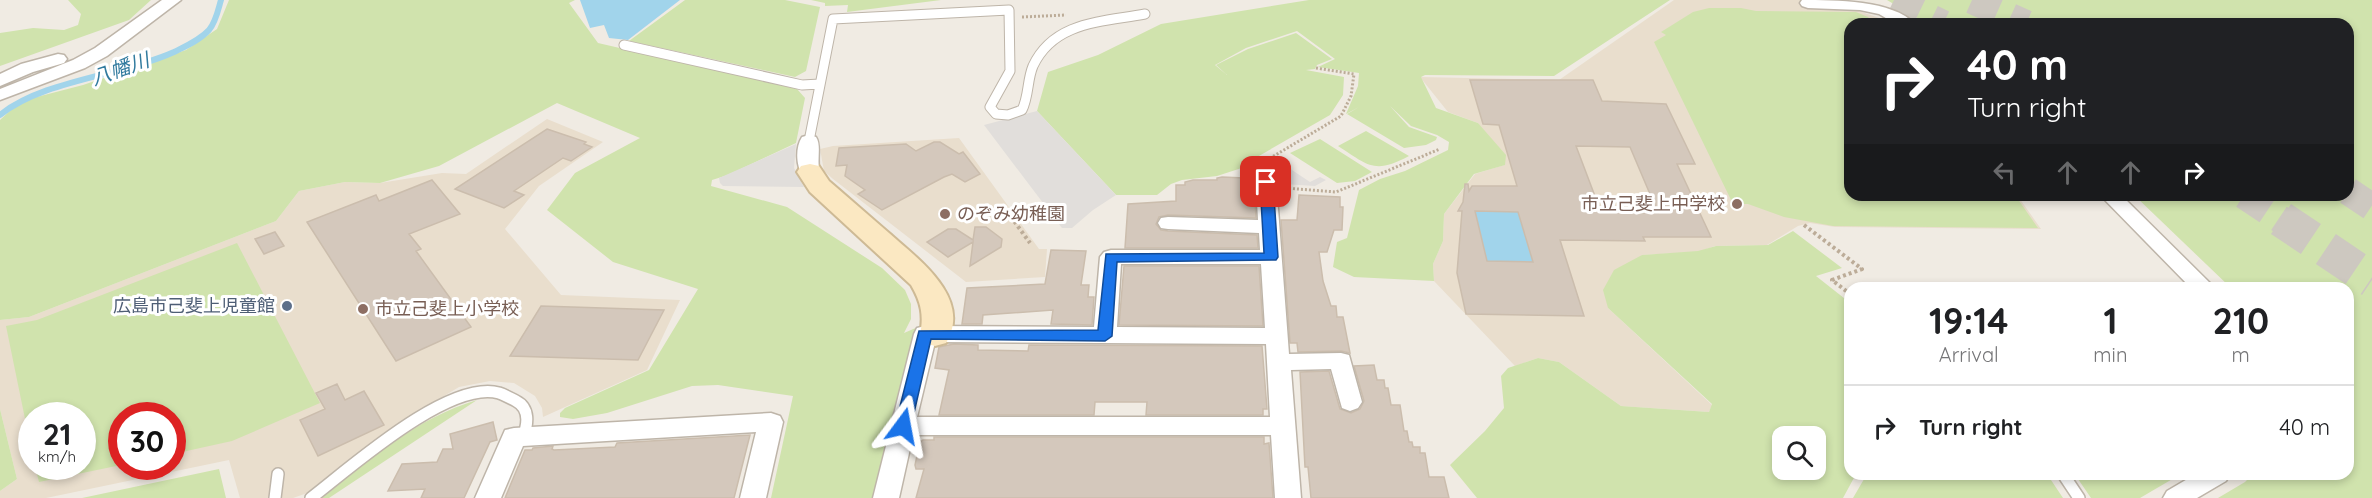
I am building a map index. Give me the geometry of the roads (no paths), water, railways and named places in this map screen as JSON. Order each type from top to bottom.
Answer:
[{"type":"street","points":[[0,95],[79,64],[130,32],[173,0]]},
{"type":"street","points":[[1808,3],[1874,6],[1889,11],[1899,18]]},
{"type":"street","points":[[0,81],[27,68],[75,52],[106,33],[130,32]]},
{"type":"street","points":[[809,141],[807,163],[819,186],[923,279],[935,301],[938,318],[935,334]]},
{"type":"street","points":[[1265,178],[1287,498]]},
{"type":"street","points":[[2116,201],[2198,282]]},
{"type":"street","points":[[1168,223],[1269,227]]},
{"type":"street","points":[[1105,336],[1111,257],[1272,257]]},
{"type":"street","points":[[886,498],[925,334],[1277,336]]},
{"type":"street","points":[[1279,362],[1341,361],[1350,402]]},
{"type":"street","points":[[488,498],[514,437],[771,422],[753,498]]},
{"type":"street","points":[[903,426],[1283,426]]},
{"type":"street","points":[[2176,498],[2207,480]]},
{"type":"lane","points":[[809,141],[833,19],[1009,10],[1010,71],[990,107],[996,114],[1009,116],[1026,107],[1031,71],[1053,39],[1083,26],[1145,14]]},
{"type":"lane","points":[[624,45],[802,85],[820,84]]},
{"type":"lane","points":[[311,498],[402,428],[467,393],[494,393],[518,401],[526,412],[527,426],[523,437]]},
{"type":"lane","points":[[275,498],[278,474]]},
{"type":"lane","points":[[2067,480],[2079,498]]},
{"type":"water","points":[[580,0],[680,0],[628,40],[609,38],[604,25],[590,28]]},
{"type":"water","points":[[1475,211],[1518,212],[1533,262],[1487,261]]},
{"type":"waterway","name":"八幡川","points":[[0,115],[38,94],[153,60],[188,45],[209,30],[221,0]]},
{"type":"tunnel","points":[[1894,0],[1931,18]]},
{"type":"tunnel","points":[[1972,0],[2012,18]]},
{"type":"tunnel","points":[[2354,195],[2372,207]]},
{"type":"tunnel","points":[[2253,201],[2283,221]]},
{"type":"tunnel","points":[[2281,219],[2372,280]]},
{"type":"place","name":"市立己斐上中学校","points":[[1737,204]]},
{"type":"place","name":"のぞみ幼稚園","points":[[945,214]]},
{"type":"place","name":"広島市己斐上児童館","points":[[287,306]]},
{"type":"place","name":"市立己斐上小学校","points":[[363,309]]}]
